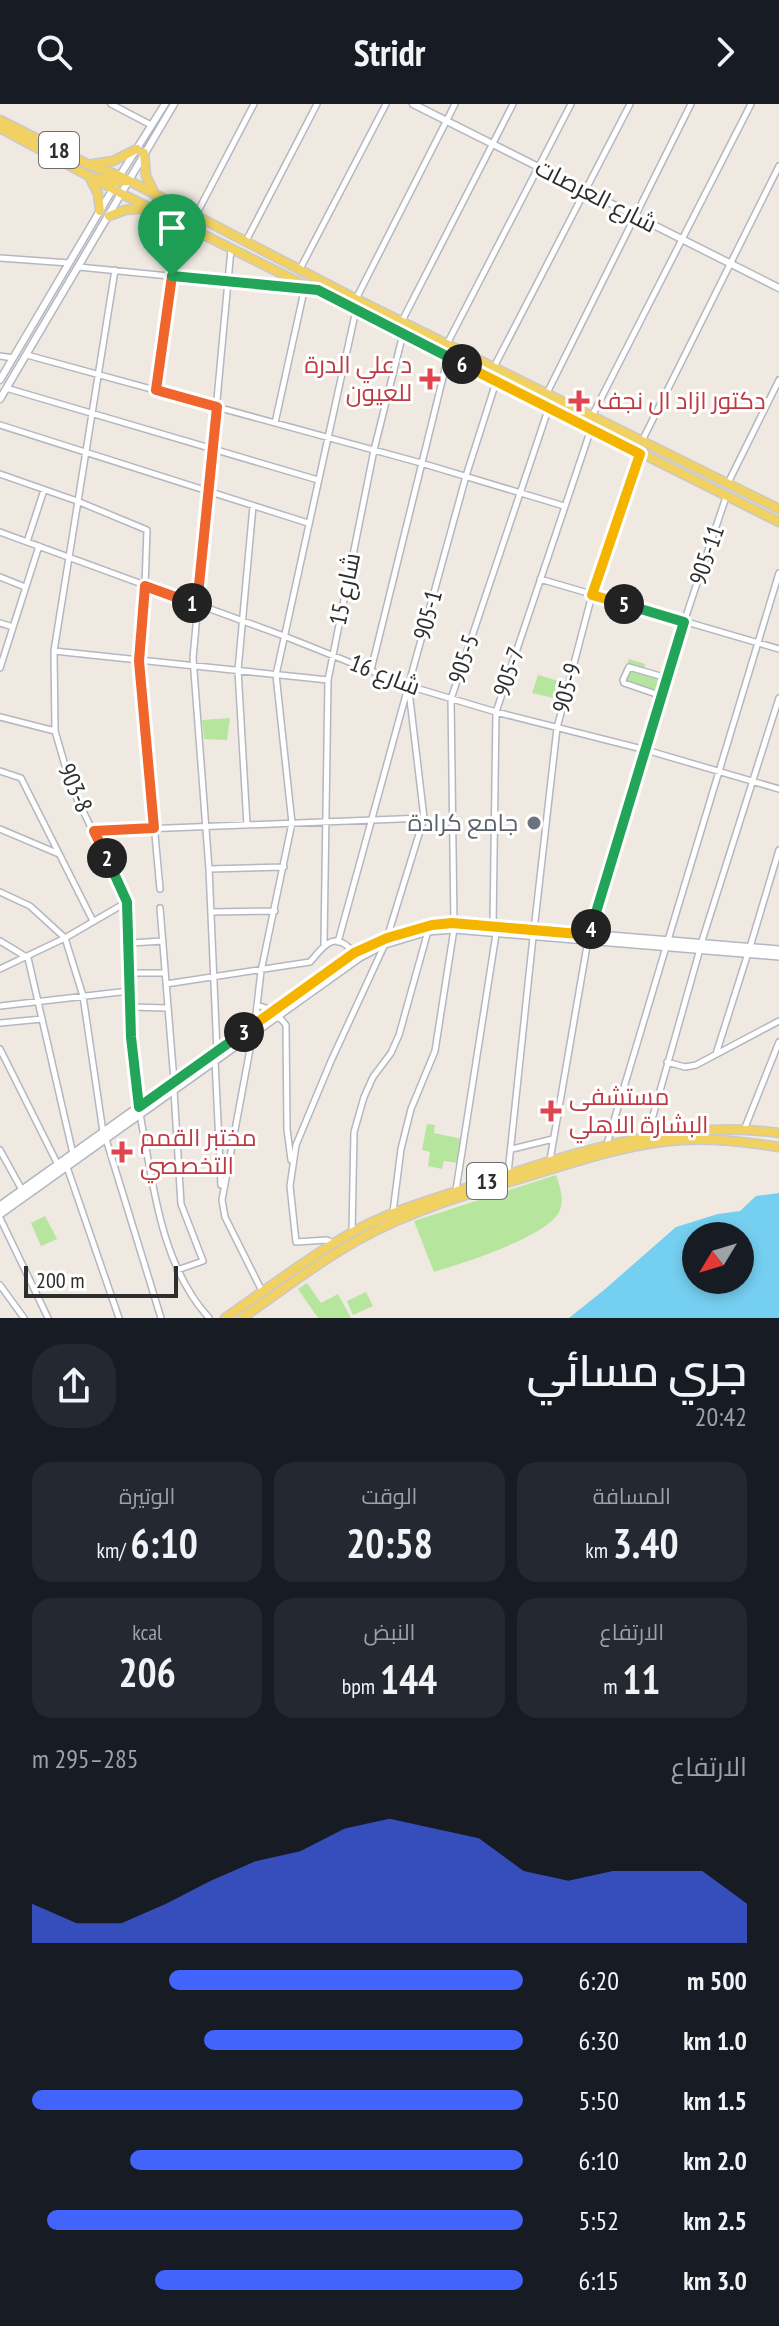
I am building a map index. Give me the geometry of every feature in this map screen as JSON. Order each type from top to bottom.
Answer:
[{"type":"main road","name":"18","points":[[0,120],[85,168]]},
{"type":"main road","name":"18","points":[[0,128],[85,168]]},
{"type":"main road","points":[[85,168],[141,151],[146,176],[157,197]]},
{"type":"main road","points":[[85,168],[196,216],[779,509]]},
{"type":"main road","points":[[85,168],[95,186],[100,211]]},
{"type":"main road","points":[[116,182],[151,208],[779,522]]},
{"type":"main road","points":[[109,216],[125,210],[151,208]]},
{"type":"main road","points":[[254,1028],[354,953],[432,925],[779,953]]},
{"type":"main road","points":[[0,1216],[104,1135],[360,957],[386,941],[454,926]]},
{"type":"main road","name":"13","points":[[225,1318],[337,1247],[494,1186],[661,1139],[744,1131],[779,1133]]},
{"type":"main road","points":[[0,1206],[104,1135]]},
{"type":"main road","name":"13","points":[[242,1318],[352,1233],[393,1213],[550,1160],[607,1144],[647,1137],[779,1147]]},
{"type":"street","points":[[111,104],[151,125]]},
{"type":"street","points":[[0,399],[126,187],[151,125],[165,104]]},
{"type":"street","points":[[0,380],[116,182],[174,104]]},
{"type":"street","points":[[196,216],[254,104]]},
{"type":"street","points":[[246,241],[317,104]]},
{"type":"street","points":[[300,269],[386,104]]},
{"type":"street","name":"شارع العرصات","points":[[413,104],[779,288]]},
{"type":"street","points":[[356,299],[455,104]]},
{"type":"street","points":[[401,321],[513,104]]},
{"type":"street","points":[[447,344],[571,104]]},
{"type":"street","points":[[494,367],[630,104]]},
{"type":"street","points":[[547,393],[691,104]]},
{"type":"street","points":[[592,416],[751,104]]},
{"type":"street","points":[[642,441],[779,166]]},
{"type":"street","points":[[232,248],[193,665],[207,828],[222,1194],[225,1217],[263,1292]]},
{"type":"street","points":[[0,258],[69,263]]},
{"type":"street","points":[[79,267],[318,290]]},
{"type":"street","name":"903-8","points":[[115,270],[54,651],[55,731],[71,786],[127,902],[131,943],[129,991],[140,1110],[158,1208],[177,1270],[191,1299],[209,1318]]},
{"type":"street","points":[[156,390],[172,276]]},
{"type":"street","points":[[275,423],[304,291]]},
{"type":"street","points":[[222,1194],[254,1028],[261,971],[292,823],[276,675],[356,310]]},
{"type":"street","name":"شارع 15","points":[[324,944],[328,680],[374,450],[403,334]]},
{"type":"street","points":[[27,355],[421,463],[564,506]]},
{"type":"street","points":[[0,356],[13,358]]},
{"type":"street","points":[[371,670],[448,357]]},
{"type":"street","points":[[727,484],[779,380]]},
{"type":"street","name":"905-1","points":[[338,942],[466,476],[496,382]]},
{"type":"street","points":[[6,388],[318,480]]},
{"type":"street","name":"905-5","points":[[393,1213],[407,1122],[435,1051],[454,926],[451,699],[549,407]]},
{"type":"street","points":[[0,425],[308,523]]},
{"type":"street","name":"905-7","points":[[456,1191],[494,930],[496,712],[591,429]]},
{"type":"street","name":"905-9","points":[[508,1174],[557,728],[592,595],[640,454]]},
{"type":"street","points":[[0,474],[147,530],[139,661],[160,889]]},
{"type":"street","points":[[27,542],[44,490]]},
{"type":"street","name":"905-11","points":[[550,1160],[589,938],[684,622],[726,497]]},
{"type":"street","points":[[247,825],[238,670],[253,506]]},
{"type":"street","name":"شارع 16","points":[[0,532],[284,636],[409,686],[779,789]]},
{"type":"street","points":[[0,668],[39,546]]},
{"type":"street","points":[[607,1144],[779,573]]},
{"type":"street","points":[[0,577],[25,587]]},
{"type":"street","points":[[540,579],[779,649]]},
{"type":"street","points":[[0,623],[13,627]]},
{"type":"street","points":[[54,651],[328,680]]},
{"type":"street","points":[[662,696],[623,680],[629,667],[667,678]]},
{"type":"street","points":[[337,1247],[323,1240],[298,1244],[294,1240],[290,1186],[292,1165],[296,1145],[331,1061],[386,941],[424,818],[409,686]]},
{"type":"street","points":[[647,1137],[701,947],[779,698]]},
{"type":"street","points":[[0,717],[55,731]]},
{"type":"street","points":[[0,771],[21,778],[93,921]]},
{"type":"street","points":[[94,831],[424,818]]},
{"type":"street","points":[[0,829],[60,854]]},
{"type":"street","points":[[715,1055],[779,850]]},
{"type":"street","points":[[209,869],[284,867]]},
{"type":"street","points":[[0,892],[30,906],[65,938],[83,996],[104,1135],[161,1318]]},
{"type":"street","points":[[0,969],[28,958],[127,902]]},
{"type":"street","points":[[160,908],[181,1204],[203,1261],[177,1270]]},
{"type":"street","points":[[211,912],[275,911]]},
{"type":"street","points":[[352,1233],[354,1132],[373,1077],[391,1053],[399,1035],[428,931]]},
{"type":"street","points":[[0,941],[28,958],[73,1154]]},
{"type":"street","points":[[131,943],[163,941]]},
{"type":"street","points":[[166,984],[310,962],[324,944],[338,942],[354,953]]},
{"type":"street","points":[[131,973],[165,973]]},
{"type":"street","points":[[0,1006],[129,991]]},
{"type":"street","points":[[257,1005],[277,1008]]},
{"type":"street","points":[[130,1007],[167,1008]]},
{"type":"street","points":[[273,1017],[281,1019],[286,1025],[287,1129],[292,1165]]},
{"type":"street","points":[[0,1023],[42,1019]]},
{"type":"street","points":[[667,1062],[690,1067],[779,1021]]},
{"type":"street","points":[[744,1131],[779,1042]]},
{"type":"street","points":[[0,1049],[62,1166],[119,1318]]},
{"type":"street","points":[[511,1149],[553,1139]]},
{"type":"street","points":[[1,1154],[22,1190]]},
{"type":"street","points":[[0,1216],[48,1318]]},
{"type":"street","points":[[0,1285],[24,1318]]},
{"type":"green space","points":[[629,659],[645,664],[644,669],[663,676],[656,697],[620,685]]},
{"type":"green space","points":[[538,675],[562,682],[558,699],[532,693]]},
{"type":"green space","points":[[230,718],[227,740],[204,739],[202,720]]},
{"type":"green space","points":[[427,1124],[435,1125],[434,1133],[462,1139],[458,1163],[444,1161],[442,1169],[428,1166],[430,1152],[422,1150]]},
{"type":"green space","points":[[556,1175],[562,1203],[551,1222],[521,1240],[434,1272],[414,1221]]},
{"type":"green space","points":[[45,1216],[57,1239],[41,1246],[31,1223]]},
{"type":"green space","points":[[307,1283],[321,1303],[338,1294],[351,1318],[318,1318],[298,1289]]},
{"type":"green space","points":[[366,1292],[373,1306],[353,1315],[347,1301]]},
{"type":"water","points":[[779,1193],[779,1318],[569,1318],[682,1225],[682,1294],[754,1294],[754,1222],[692,1222],[740,1211],[756,1196]]},
{"type":"place","name":"د علي الدرة للعيون","points":[[430,379]]},
{"type":"place","name":"دكتور ازاد ال نجف","points":[[579,401]]},
{"type":"place","name":"جامع كرادة","points":[[534,823]]},
{"type":"place","name":"مستشفى البشارة الاهلي","points":[[551,1111]]},
{"type":"place","name":"مختبر القمم التخصصي","points":[[122,1152]]},
{"type":"route","points":[[172,276],[318,290],[640,454],[592,595],[684,622],[590,935],[441,923],[371,944],[354,953],[139,1107],[131,1037],[131,943],[127,902],[94,831],[154,828],[139,661],[145,586],[197,605],[217,407],[156,390],[172,276]]}]
